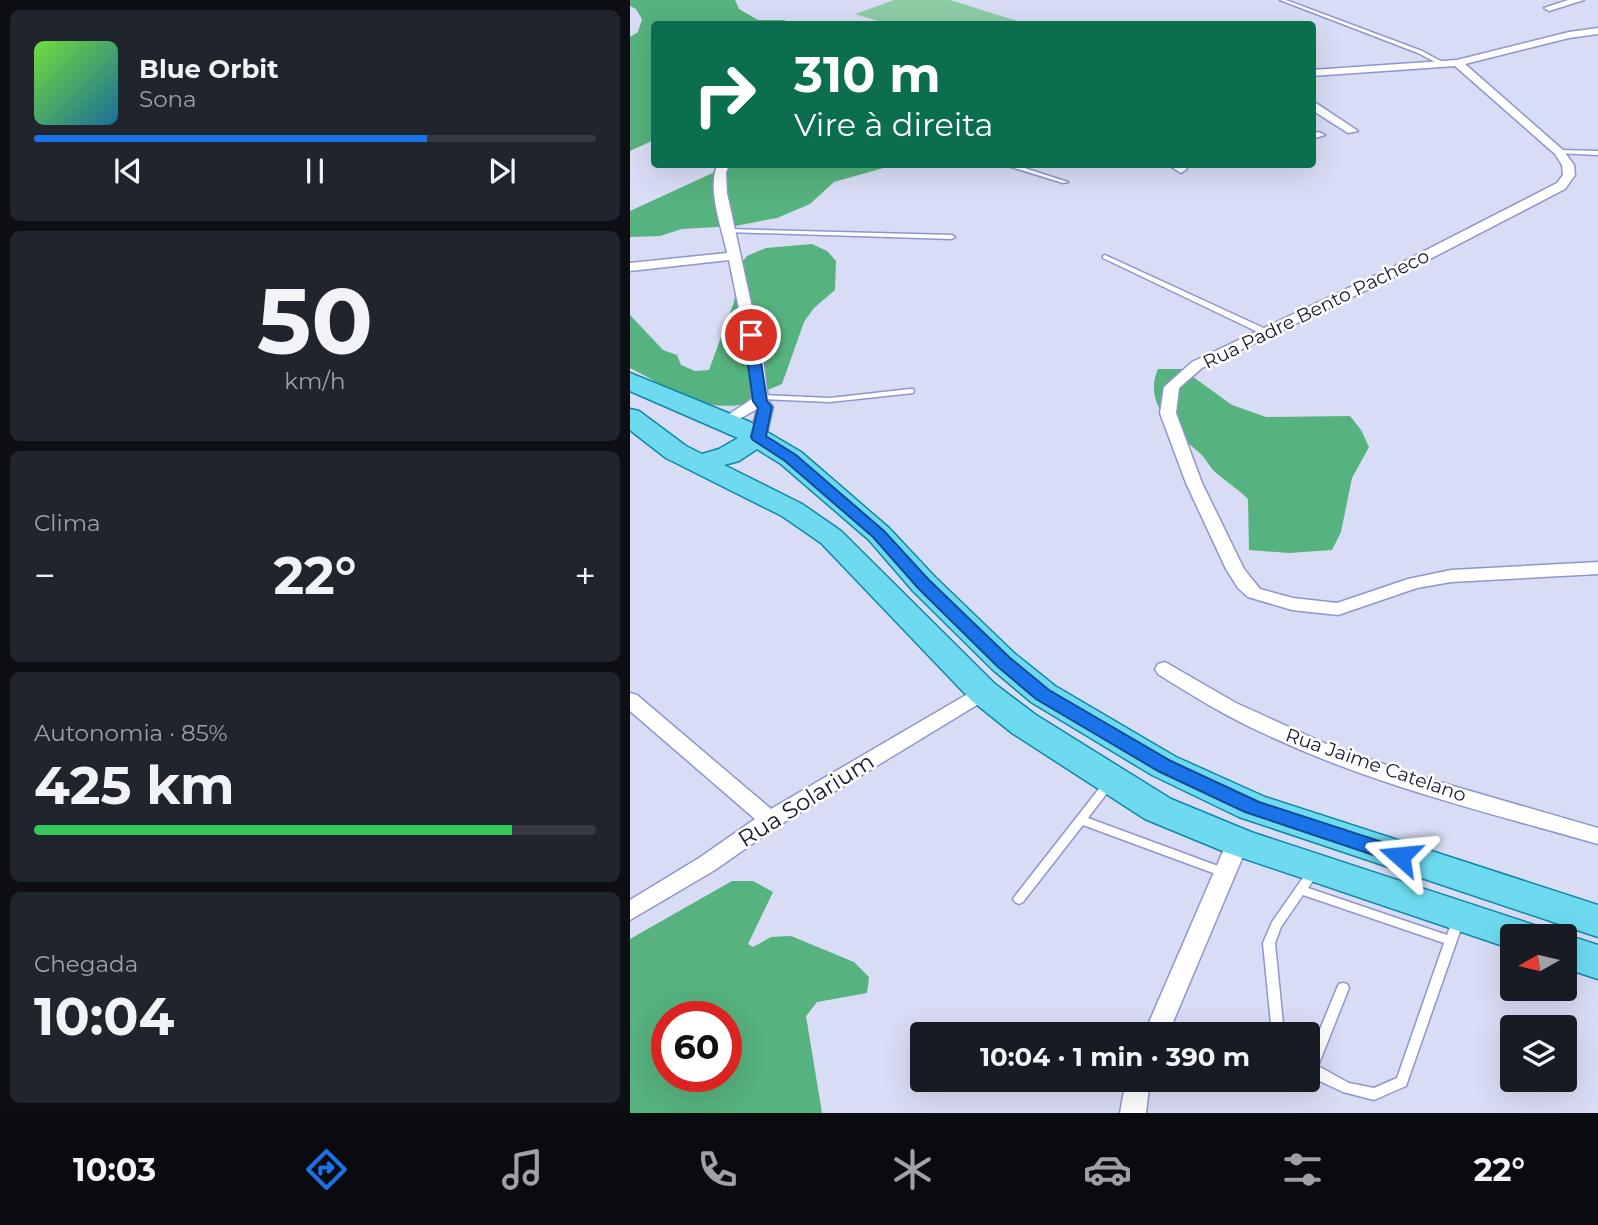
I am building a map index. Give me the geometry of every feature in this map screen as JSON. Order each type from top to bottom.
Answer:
[{"type":"main road","points":[[630,381],[758,437],[791,458],[879,534],[923,584],[1003,661],[1043,694],[1164,766],[1252,807],[1598,921]]},
{"type":"main road","points":[[630,418],[687,458],[792,510],[831,537],[984,692],[1024,724],[1158,809],[1238,842],[1308,879],[1455,928],[1500,934]]},
{"type":"main road","points":[[687,458],[694,437],[725,422]]},
{"type":"main road","points":[[687,458],[729,456],[758,437]]},
{"type":"main road","points":[[1577,955],[1598,962]]},
{"type":"street","points":[[1549,8],[1579,0]]},
{"type":"street","points":[[1316,73],[1451,64],[1569,35],[1598,31]]},
{"type":"street","points":[[1451,64],[1559,152]]},
{"type":"street","points":[[1316,82],[1349,76],[1351,72]]},
{"type":"street","points":[[1316,108],[1352,131]]},
{"type":"street","name":"Rua Padre Bento Pacheco","points":[[1559,152],[1568,164],[1569,175],[1561,186],[1401,269],[1198,365],[1172,387],[1167,401],[1168,413],[1194,483],[1235,569],[1244,584],[1254,593],[1292,604],[1338,609],[1414,583],[1451,576],[1598,568]]},
{"type":"street","points":[[722,168],[721,193],[755,358],[760,399],[765,407],[758,437]]},
{"type":"street","points":[[630,267],[734,256]]},
{"type":"street","points":[[725,422],[760,399]]},
{"type":"street","name":"Rua Jaime Catelano","points":[[1165,669],[1230,708],[1311,745],[1433,788],[1598,836]]},
{"type":"street","name":"Rua Solarium","points":[[630,911],[707,864],[771,820],[984,692]]},
{"type":"street","points":[[630,700],[771,820]]},
{"type":"street","points":[[1161,1022],[1238,842]]},
{"type":"street","points":[[1133,1113],[1136,1092]]},
{"type":"lane","points":[[1282,0],[1451,64]]},
{"type":"lane","points":[[1559,152],[1598,153]]},
{"type":"lane","points":[[1017,168],[1065,183]]},
{"type":"lane","points":[[729,231],[952,237]]},
{"type":"lane","points":[[1105,257],[1265,332]]},
{"type":"lane","points":[[760,399],[830,400],[910,391]]},
{"type":"lane","points":[[1019,899],[1112,780]]},
{"type":"lane","points":[[1081,820],[1225,873]]},
{"type":"lane","points":[[1277,1022],[1269,943],[1276,925],[1308,879]]},
{"type":"lane","points":[[1320,1074],[1347,1087],[1374,1094],[1402,1082],[1455,928]]},
{"type":"lane","points":[[1320,1043],[1343,988]]},
{"type":"green space","points":[[630,0],[735,0],[739,9],[758,20],[785,20],[651,21],[651,141],[630,151],[630,37],[638,32],[642,19],[636,9],[630,6]]},
{"type":"green space","points":[[894,0],[950,0],[1017,21],[877,21],[855,14]]},
{"type":"green space","points":[[723,168],[883,168],[834,182],[810,204],[777,218],[735,226],[682,229],[660,236],[630,237],[630,211]]},
{"type":"green space","points":[[812,244],[827,251],[836,261],[835,290],[814,308],[804,322],[782,384],[763,392],[764,400],[743,405],[709,404],[679,394],[630,368],[630,315],[663,350],[677,355],[681,365],[695,371],[709,370],[734,302],[739,266],[747,256],[766,248]]},
{"type":"green space","points":[[1158,369],[1182,369],[1232,405],[1266,417],[1350,416],[1369,447],[1352,478],[1341,532],[1332,550],[1289,553],[1249,550],[1248,499],[1214,471],[1164,417],[1154,394]]},
{"type":"green space","points":[[732,881],[753,881],[773,892],[748,944],[753,947],[771,937],[791,936],[854,962],[869,977],[867,993],[817,1002],[806,1016],[822,1113],[630,1113],[630,939]]},
{"type":"route","points":[[751,335],[760,401],[765,407],[758,437],[791,458],[879,534],[923,584],[1003,661],[1043,694],[1164,766],[1252,807],[1400,856]]}]
